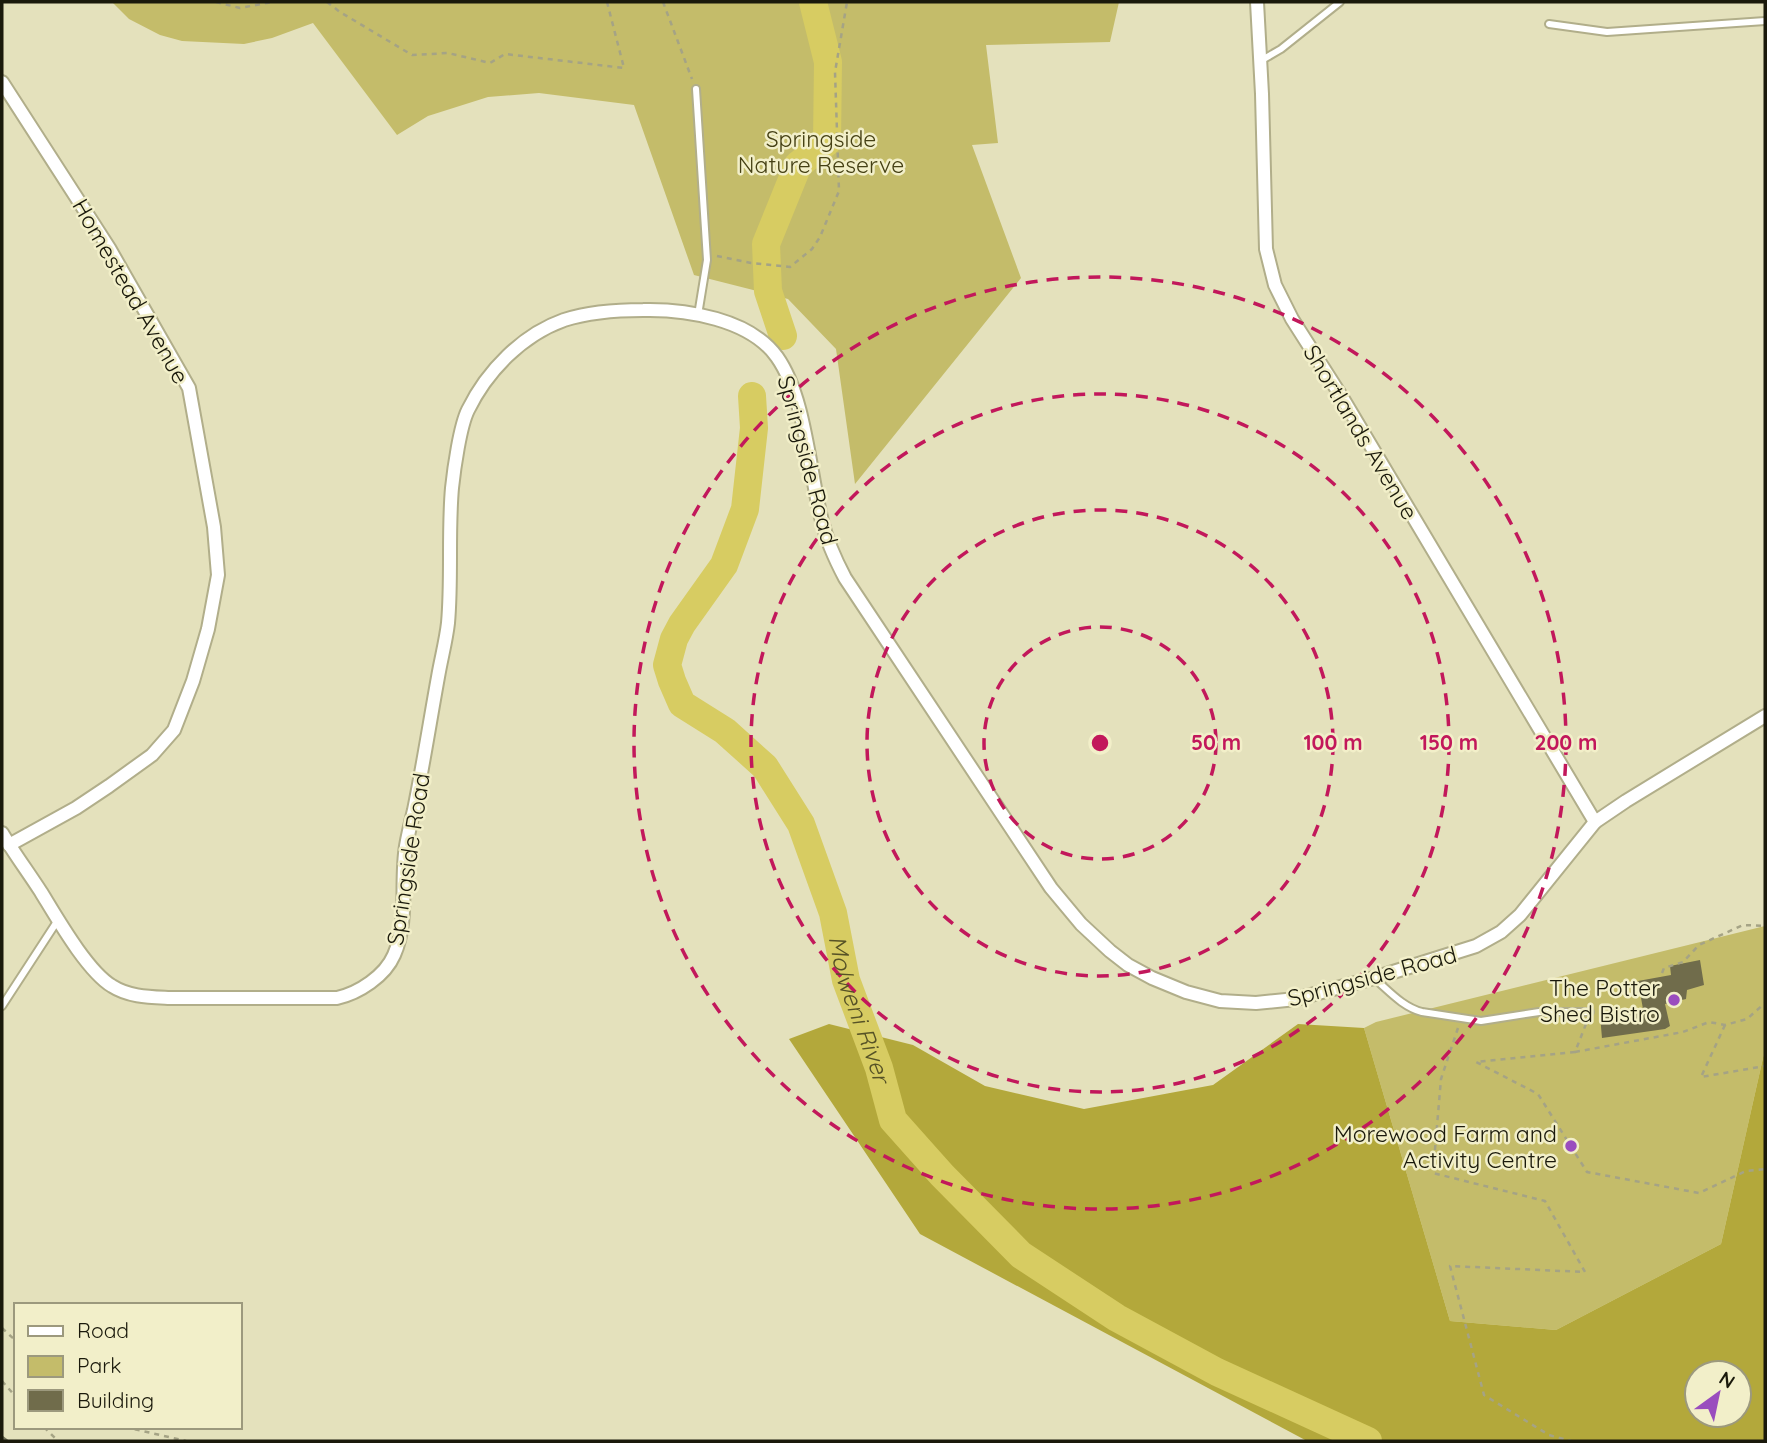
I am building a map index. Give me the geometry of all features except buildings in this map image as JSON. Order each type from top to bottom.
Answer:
[{"type":"street","name":"Shortlands Avenue","points":[[1257,2],[1266,249],[1269,267],[1282,302],[1343,399],[1595,822]]},
{"type":"street","name":"Homestead Avenue","points":[[2,82],[109,248],[189,388],[214,527],[218,576],[194,681],[174,730],[152,755],[109,786],[76,808],[9,845]]},
{"type":"street","name":"Springside Road","points":[[2,833],[58,920],[100,977],[126,993],[145,997],[220,999],[337,998],[354,993],[382,971],[395,953],[400,931],[405,848],[448,623],[452,488],[467,413],[485,382],[507,356],[532,337],[555,324],[581,316],[621,311],[698,314],[745,330],[768,346],[778,358],[789,379],[803,423],[830,550],[845,578],[1051,888],[1095,939],[1128,965],[1186,992],[1220,1001],[1256,1003],[1296,999],[1476,946],[1501,932],[1520,915],[1595,822],[1765,716]]},
{"type":"lane","points":[[1260,61],[1281,50],[1340,2]]},
{"type":"lane","points":[[1549,24],[1607,32],[1765,21]]},
{"type":"lane","points":[[696,89],[707,254],[698,314]]},
{"type":"lane","points":[[2,1006],[58,920]]},
{"type":"lane","points":[[1374,978],[1414,1010],[1461,1018],[1481,1021],[1539,1012],[1590,1012]]},
{"type":"path","points":[[216,2],[240,8],[272,2]]},
{"type":"path","points":[[327,2],[412,55],[448,53],[490,63],[505,54],[624,68],[607,2]]},
{"type":"path","points":[[663,2],[696,89]]},
{"type":"path","points":[[707,254],[751,264],[790,267],[812,249],[820,237],[839,191],[835,72],[847,2]]},
{"type":"path","points":[[1662,973],[1664,968],[1683,962],[1699,945],[1743,925],[1765,926]]},
{"type":"path","points":[[1765,1003],[1747,1019],[1725,1025],[1709,1023],[1682,1032],[1575,1052],[1476,1062],[1538,1094],[1587,1172],[1699,1193],[1746,1171],[1765,1169]]},
{"type":"path","points":[[1575,1052],[1590,1012]]},
{"type":"path","points":[[1461,1018],[1441,1079],[1433,1173],[1545,1201],[1585,1272],[1450,1266],[1453,1279],[1484,1395],[1549,1435],[1572,1441]]},
{"type":"path","points":[[1725,1025],[1701,1077],[1765,1066]]},
{"type":"path","points":[[2,1381],[14,1394]]},
{"type":"path","points":[[134,1429],[186,1441]]},
{"type":"green space","name":"Springside Nature Reserve","points":[[112,2],[1119,2],[1110,42],[986,45],[998,143],[972,145],[1021,278],[855,484],[836,349],[788,299],[694,275],[634,105],[539,93],[488,97],[428,116],[397,135],[313,23],[272,38],[244,44],[182,41],[160,35],[129,19]]},
{"type":"green space","name":"Morewood Farm and Activity Centre","points":[[1765,926],[1765,1049],[1721,1244],[1556,1330],[1450,1321],[1364,1028],[1376,1022]]},
{"type":"shaded area","points":[[829,1024],[913,1045],[985,1086],[1084,1109],[1213,1085],[1298,1024],[1364,1028],[1450,1321],[1556,1330],[1721,1244],[1765,1049],[1765,1441],[1307,1441],[920,1234],[789,1039]]},
{"type":"waterway","name":"Molweni River","points":[[783,336],[768,291],[766,244],[798,165],[827,142],[828,62],[813,2]]},
{"type":"waterway","name":"Molweni River","points":[[752,396],[754,428],[745,509],[724,565],[682,624],[674,639],[667,665],[682,704],[725,731],[765,767],[801,824],[833,913],[846,980],[879,1068],[893,1120],[942,1175],[1021,1255],[1117,1318],[1217,1372],[1368,1441]]},
{"type":"railway","points":[[2,1438],[6,1441]]},
{"type":"place","name":"The Potter Shed Bistro","points":[[1674,1000]]},
{"type":"place","name":"Morewood Farm and Activity Centre","points":[[1571,1146]]}]
